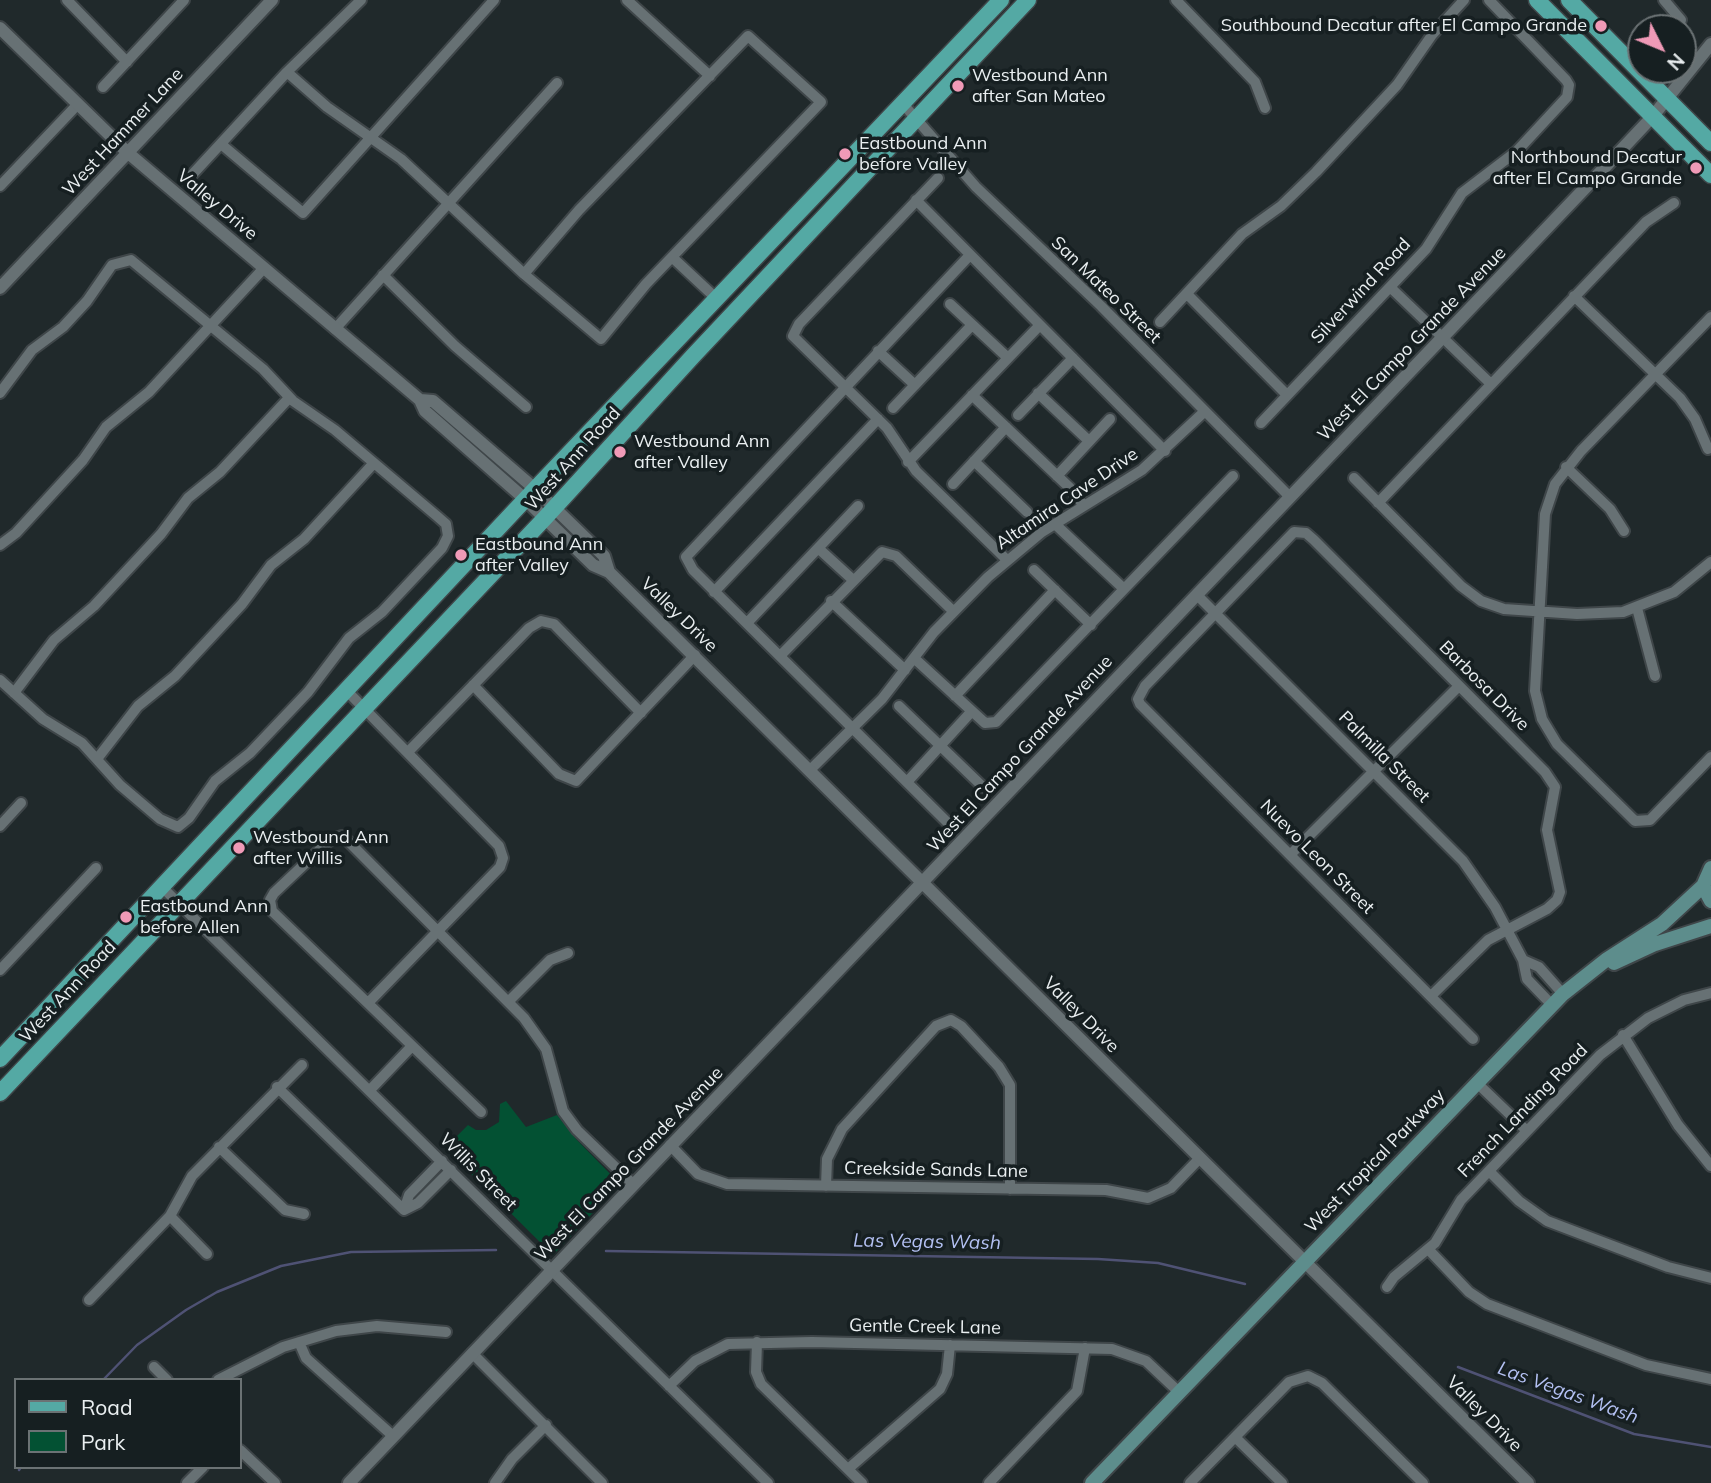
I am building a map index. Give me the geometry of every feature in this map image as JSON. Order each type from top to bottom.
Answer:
[{"type":"main road","name":"West Ann Road","points":[[0,1059],[531,494],[719,300],[1001,0]]},
{"type":"main road","name":"West Ann Road","points":[[0,1093],[550,513],[693,356],[1027,0]]},
{"type":"main road","points":[[1536,0],[1711,175]]},
{"type":"main road","points":[[1569,0],[1711,143]]},
{"type":"main road","points":[[693,356],[689,347],[720,311],[719,300],[765,280]]},
{"type":"main road","name":"West Tropical Parkway","points":[[1092,1483],[1577,980],[1662,924],[1708,887],[1711,868]]},
{"type":"main road","points":[[1708,887],[1711,901]]},
{"type":"main road","points":[[1577,980],[1655,944],[1711,926]]},
{"type":"main road","points":[[46,1044],[48,1024],[95,958]]},
{"type":"street","points":[[67,0],[127,62]]},
{"type":"street","points":[[103,87],[184,0]]},
{"type":"street","name":"West Hammer Lane","points":[[0,288],[272,0]]},
{"type":"street","points":[[190,177],[287,72],[361,0]]},
{"type":"street","points":[[220,144],[303,213],[494,0]]},
{"type":"street","points":[[1160,322],[1242,234],[1281,206],[1307,181],[1397,85],[1432,35],[1464,0]]},
{"type":"street","name":"Silverwind Road","points":[[1261,423],[1426,249],[1462,193],[1517,151],[1562,104],[1569,92],[1566,79],[1489,0]]},
{"type":"street","points":[[1664,0],[1676,14]]},
{"type":"street","points":[[630,1],[710,76]]},
{"type":"street","points":[[1177,2],[1255,82],[1265,108]]},
{"type":"street","name":"Valley Drive","points":[[0,28],[127,152],[419,400],[433,401],[531,494],[593,565],[609,572],[695,655],[1528,1483]]},
{"type":"street","points":[[287,72],[370,138],[401,159],[524,274],[601,339],[646,284],[821,102],[748,36],[579,210],[524,274]]},
{"type":"street","name":"West El Campo Grande Avenue","points":[[349,1483],[1653,116],[1711,44]]},
{"type":"street","points":[[335,329],[557,83]]},
{"type":"street","points":[[0,186],[78,104]]},
{"type":"street","name":"San Mateo Street","points":[[903,104],[975,187],[1101,306],[1290,498]]},
{"type":"street","points":[[938,178],[799,324],[793,336],[878,419],[908,462],[1007,559]]},
{"type":"street","points":[[916,200],[1165,451]]},
{"type":"street","points":[[1378,502],[1646,222],[1675,203]]},
{"type":"street","points":[[948,823],[687,563],[688,552],[970,255]]},
{"type":"street","points":[[673,258],[719,300]]},
{"type":"street","points":[[0,393],[32,350],[63,327],[87,301],[108,270],[126,260],[138,262],[264,369],[289,398],[335,430],[446,524],[448,536],[442,548],[382,611],[343,644],[316,682],[260,743],[215,781],[189,818],[178,827],[160,819],[120,785],[82,743],[43,719],[0,680]]},
{"type":"street","points":[[0,545],[16,533],[83,460],[106,427],[149,391],[264,268]]},
{"type":"street","points":[[383,275],[455,346],[526,407]]},
{"type":"street","points":[[1390,287],[1491,384]]},
{"type":"street","points":[[1187,293],[1287,395]]},
{"type":"street","points":[[1574,296],[1688,408],[1708,449]]},
{"type":"street","points":[[950,304],[1008,358]]},
{"type":"street","points":[[1711,317],[1566,467],[1555,484],[1545,513],[1535,691],[1537,706],[1548,732],[1628,816],[1642,823],[1658,813],[1711,757]]},
{"type":"street","points":[[893,408],[972,325]]},
{"type":"street","points":[[908,462],[1040,325]]},
{"type":"street","points":[[878,351],[915,385]]},
{"type":"street","points":[[1018,415],[1073,358]]},
{"type":"street","points":[[1038,393],[1089,441]]},
{"type":"street","points":[[972,395],[1057,476],[1084,506]]},
{"type":"street","points":[[14,693],[54,640],[94,606],[161,534],[188,498],[220,472],[289,398]]},
{"type":"street","name":"Altamira Cave Drive","points":[[810,770],[852,729],[953,611],[1007,559],[1055,524],[1128,480],[1165,451],[1204,412]]},
{"type":"street","points":[[715,592],[878,419]]},
{"type":"street","points":[[1057,476],[1110,419]]},
{"type":"street","points":[[953,485],[1006,427]]},
{"type":"street","points":[[974,461],[1027,512]]},
{"type":"street","points":[[97,759],[128,717],[175,676],[242,604],[263,573],[304,539],[374,463]]},
{"type":"street","points":[[1566,467],[1610,509],[1624,531]]},
{"type":"street","points":[[914,658],[989,724],[1003,716],[1233,476]]},
{"type":"street","points":[[1354,478],[1461,586],[1481,601],[1504,609],[1595,614],[1637,608],[1674,592],[1711,562]]},
{"type":"street","points":[[747,624],[858,506]]},
{"type":"street","points":[[1055,524],[1124,589]]},
{"type":"street","name":"Barbosa Drive","points":[[1215,612],[1294,532],[1306,533],[1552,780],[1555,787],[1547,830],[1560,892],[1552,906],[1506,930]]},
{"type":"street","points":[[818,548],[852,579]]},
{"type":"street","points":[[780,656],[881,552],[896,556],[953,611]]},
{"type":"street","points":[[1034,570],[1091,625]]},
{"type":"street","points":[[956,696],[1055,590]]},
{"type":"street","name":"Palmilla Street","points":[[1197,595],[1475,874],[1523,960],[1525,975],[1552,1005]]},
{"type":"street","points":[[831,601],[905,670]]},
{"type":"street","points":[[1637,608],[1655,676]]},
{"type":"street","name":"Nuevo Leon Street","points":[[1215,612],[1145,685],[1138,699],[1144,709],[1473,1038]]},
{"type":"street","points":[[408,752],[528,628],[541,621],[554,624],[641,713]]},
{"type":"street","points":[[473,685],[559,774],[570,781],[581,778],[695,655]]},
{"type":"street","points":[[1290,855],[1459,686]]},
{"type":"street","points":[[347,691],[499,846],[503,858],[500,867],[368,1003]]},
{"type":"street","points":[[899,706],[983,787]]},
{"type":"street","points":[[907,782],[972,711]]},
{"type":"street","points":[[0,826],[21,803]]},
{"type":"street","points":[[481,1112],[276,916],[271,906],[274,893],[323,844],[337,836],[347,840],[508,1002],[546,1049],[563,1111],[569,1120],[633,1184]]},
{"type":"street","points":[[0,970],[96,868]]},
{"type":"street","name":"Willis Street","points":[[162,887],[768,1483]]},
{"type":"street","points":[[1431,996],[1481,946],[1506,930]]},
{"type":"street","points":[[508,1002],[550,960],[568,953]]},
{"type":"street","points":[[1523,960],[1535,964],[1563,994]]},
{"type":"street","points":[[1531,983],[1544,972]]},
{"type":"street","name":"French Landing Road","points":[[1387,1287],[1394,1277],[1428,1249],[1451,1213],[1489,1171],[1623,1035],[1665,1008],[1711,993]]},
{"type":"street","points":[[826,1186],[827,1159],[842,1129],[936,1026],[944,1020],[951,1020],[961,1026],[999,1067],[1010,1085],[1010,1189]]},
{"type":"street","points":[[1623,1035],[1678,1125],[1711,1166]]},
{"type":"street","points":[[370,1090],[412,1046]]},
{"type":"street","points":[[89,1300],[170,1216],[192,1176],[277,1087],[302,1065]]},
{"type":"street","points":[[1476,1082],[1527,1131]]},
{"type":"street","points":[[277,1087],[404,1210]]},
{"type":"street","name":"Creekside Sands Lane","points":[[670,1145],[698,1174],[717,1183],[1106,1190],[1153,1197],[1171,1188],[1200,1157]]},
{"type":"street","points":[[219,1147],[285,1210],[304,1214]]},
{"type":"street","points":[[404,1210],[409,1195],[442,1161]]},
{"type":"street","points":[[404,1210],[418,1203],[451,1170]]},
{"type":"street","points":[[1489,1171],[1519,1201],[1547,1221],[1668,1267],[1711,1278]]},
{"type":"street","points":[[170,1216],[207,1254]]},
{"type":"street","points":[[1428,1249],[1469,1292],[1487,1304],[1646,1365],[1711,1379]]},
{"type":"street","points":[[222,1378],[299,1342],[336,1331],[377,1326],[446,1332]]},
{"type":"street","points":[[299,1342],[306,1359],[393,1436]]},
{"type":"street","points":[[757,1342],[756,1372],[761,1384],[862,1483]]},
{"type":"street","name":"Gentle Creek Lane","points":[[669,1386],[695,1361],[715,1349],[728,1344],[757,1342],[1112,1349],[1137,1356],[1180,1393]]},
{"type":"street","points":[[848,1469],[940,1389],[947,1374],[950,1345]]},
{"type":"street","points":[[989,1483],[1077,1391],[1084,1348]]},
{"type":"street","points":[[472,1353],[602,1483]]},
{"type":"street","points":[[154,1367],[165,1378]]},
{"type":"street","points":[[1190,1483],[1289,1382],[1302,1376],[1322,1383],[1423,1483]]},
{"type":"street","points":[[495,1483],[512,1460],[546,1425]]},
{"type":"street","points":[[1235,1437],[1282,1483]]},
{"type":"street","points":[[242,1452],[275,1483]]},
{"type":"street","points":[[187,1483],[201,1469]]},
{"type":"green space","points":[[506,1101],[526,1127],[557,1115],[576,1139],[620,1184],[553,1255],[445,1148],[468,1125],[476,1130],[486,1130],[499,1122],[500,1104]]},
{"type":"waterway","name":"Las Vegas Wash","points":[[105,1378],[137,1345],[186,1310],[217,1292],[281,1266],[351,1252],[496,1250]]},
{"type":"waterway","name":"Las Vegas Wash","points":[[606,1251],[1098,1259],[1158,1263],[1245,1284]]},
{"type":"waterway","name":"Las Vegas Wash","points":[[1458,1367],[1634,1434],[1711,1447]]},
{"type":"place","name":"Southbound Decatur after El Campo Grande","points":[[1601,26]]},
{"type":"place","name":"Westbound Ann after San Mateo","points":[[958,86]]},
{"type":"place","name":"Eastbound Ann before Valley","points":[[845,154]]},
{"type":"place","name":"Northbound Decatur after El Campo Grande","points":[[1696,168]]},
{"type":"place","name":"Westbound Ann after Valley","points":[[620,452]]},
{"type":"place","name":"Eastbound Ann after Valley","points":[[461,555]]},
{"type":"place","name":"Westbound Ann after Willis","points":[[239,848]]},
{"type":"place","name":"Eastbound Ann before Allen","points":[[126,917]]}]
